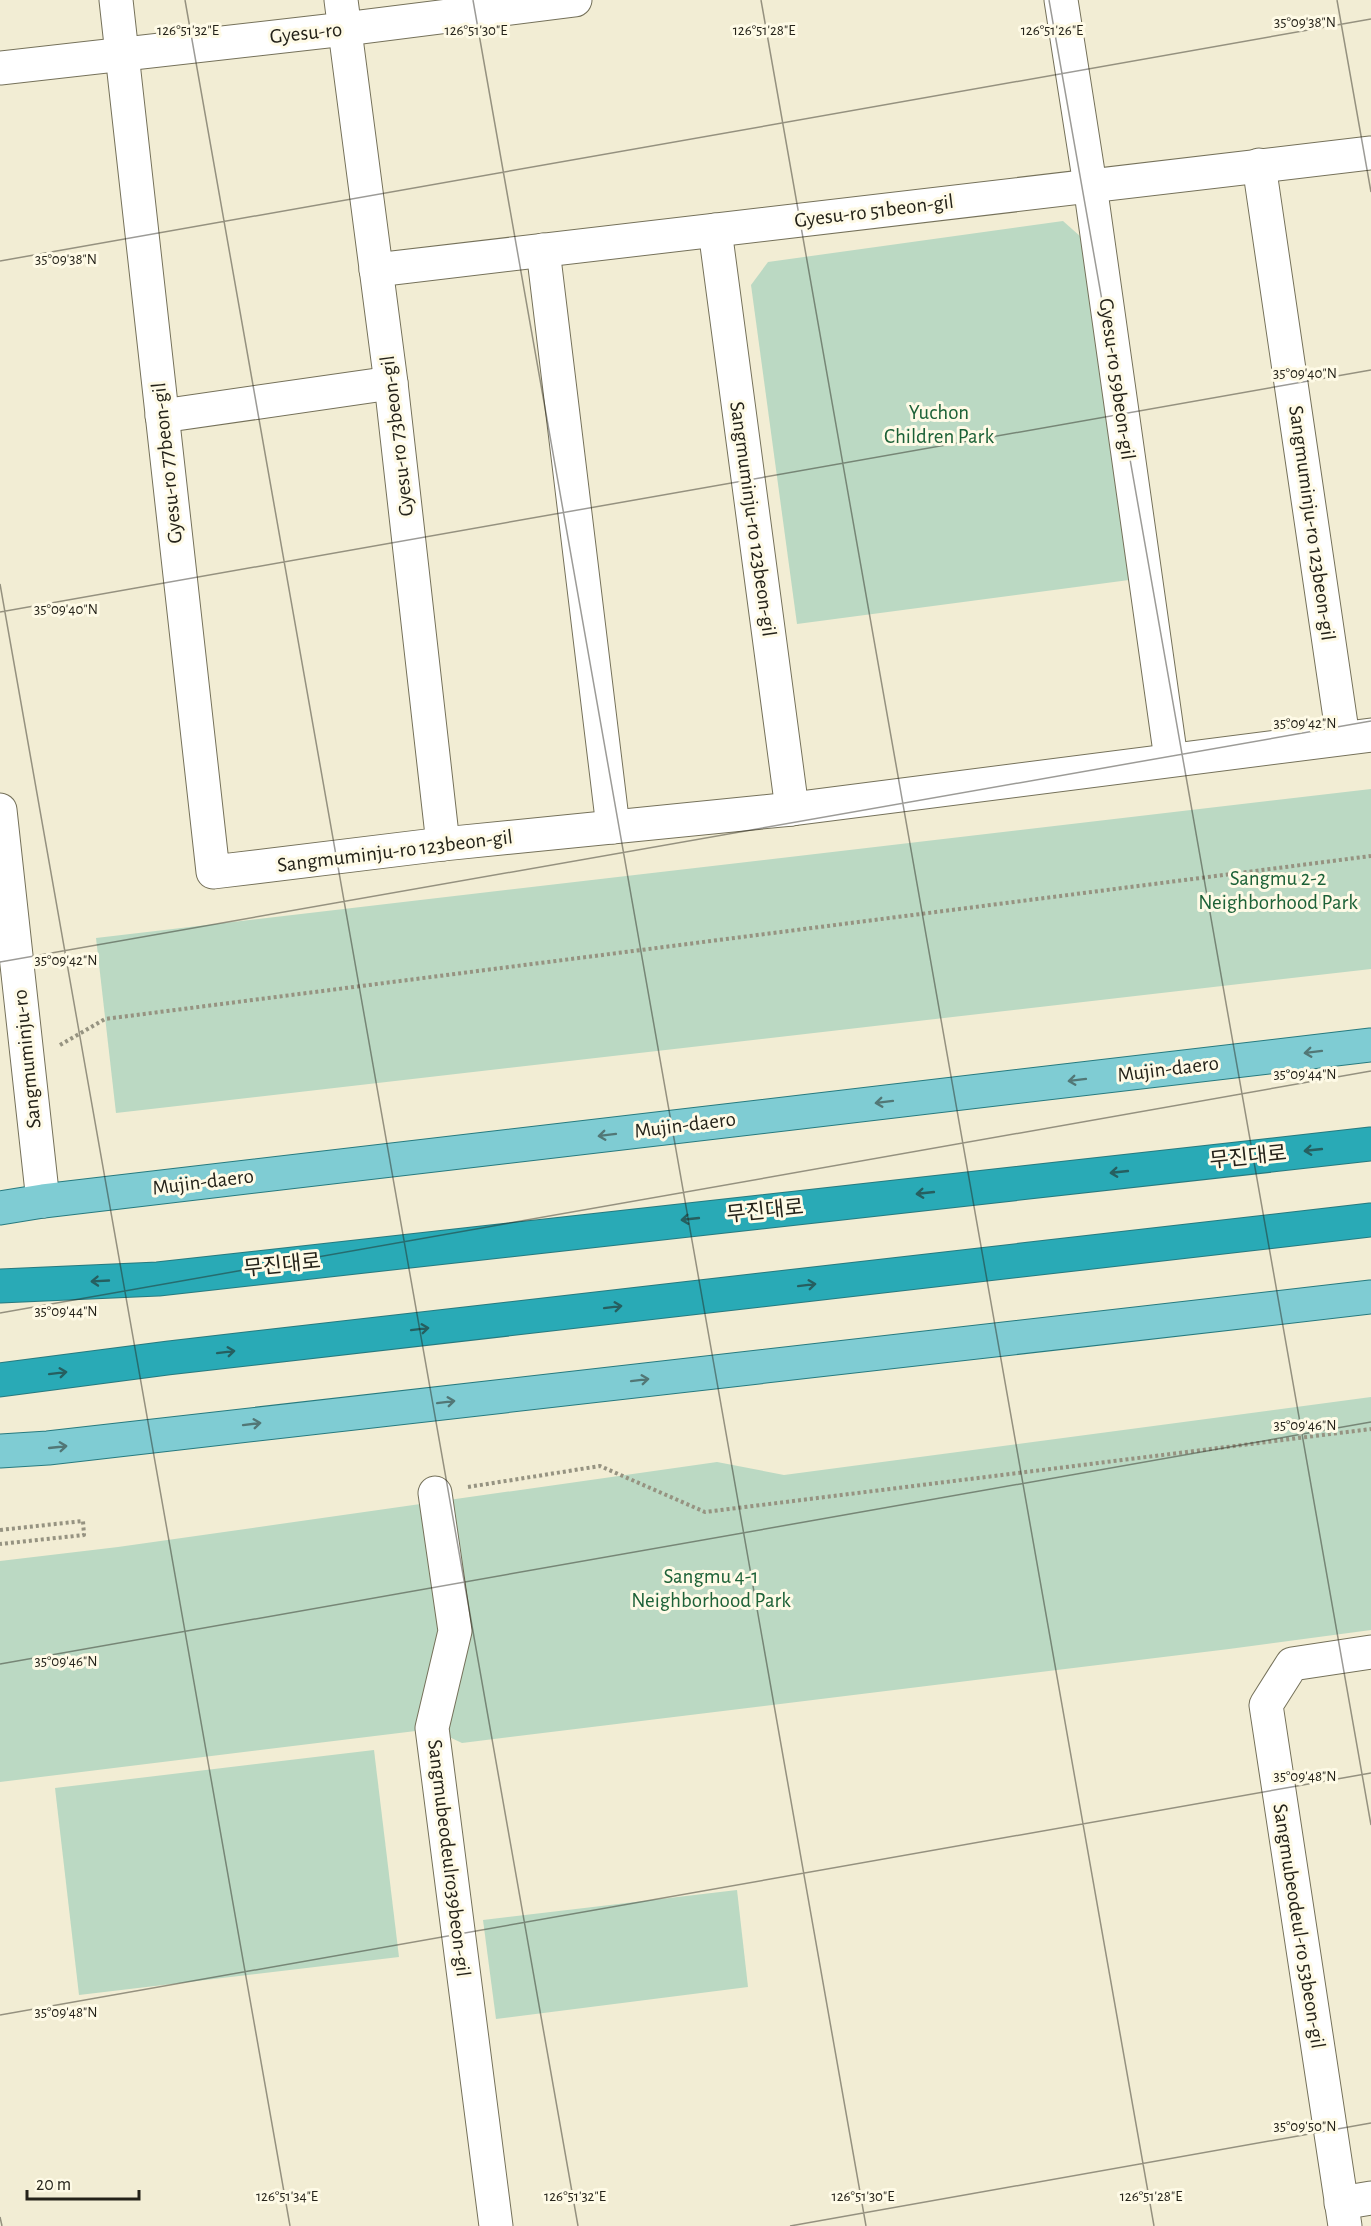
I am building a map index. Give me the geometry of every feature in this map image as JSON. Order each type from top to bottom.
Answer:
[{"type":"highway","name":"무진대로","points":[[0,1286],[158,1279],[1371,1143]]},
{"type":"highway","points":[[0,1380],[168,1358],[1371,1220]]},
{"type":"main road","name":"Mujin-daero","points":[[0,1208],[43,1200],[1371,1045]]},
{"type":"main road","points":[[0,1451],[48,1448],[1371,1297]]},
{"type":"street","name":"Gyesu-ro 77beon-gil","points":[[116,0],[213,872]]},
{"type":"street","name":"Gyesu-ro 59beon-gil","points":[[1061,0],[1090,185],[1171,759]]},
{"type":"street","name":"Gyesu-ro","points":[[0,68],[122,53],[343,15],[558,1]]},
{"type":"street","name":"Gyesu-ro 73beon-gil","points":[[343,15],[391,383],[443,844]]},
{"type":"street","name":"Gyesu-ro 51beon-gil","points":[[376,270],[1371,153]]},
{"type":"street","name":"Sangmuminju-ro 123beon-gil","points":[[213,872],[443,844],[792,809],[1357,736],[1259,165]]},
{"type":"street","name":"Sangmuminju-ro 123beon-gil","points":[[715,230],[792,809]]},
{"type":"street","points":[[543,250],[614,827]]},
{"type":"street","points":[[162,416],[391,383]]},
{"type":"street","name":"Sangmuminju-ro","points":[[0,810],[43,1200]]},
{"type":"street","name":"Sangmubeodeulro39beon-gil","points":[[435,1492],[455,1631],[432,1728],[496,2226]]},
{"type":"street","name":"Sangmubeodeul-ro 53beon-gil","points":[[1352,2209],[1266,1705],[1292,1664],[1371,1652]]},
{"type":"path","points":[[27,1065],[105,1019],[1371,856]]},
{"type":"path","points":[[435,1492],[600,1466],[705,1512],[1371,1429]]},
{"type":"path","points":[[0,1530],[83,1521],[84,1535],[0,1544]]},
{"type":"green space","name":"Yuchon Children Park","points":[[1063,221],[1081,237],[1129,580],[797,624],[751,285],[768,262]]},
{"type":"green space","name":"Sangmu 2-2 Neighborhood Park","points":[[1371,789],[1371,969],[116,1113],[96,938]]},
{"type":"green space","name":"Sangmu 4-1 Neighborhood Park","points":[[1371,1397],[1371,1630],[462,1743],[432,1729],[0,1782],[0,1561],[118,1547],[717,1462],[784,1475]]},
{"type":"green space","points":[[374,1750],[399,1957],[79,1995],[55,1788]]},
{"type":"green space","points":[[737,1890],[748,1987],[496,2019],[483,1920]]}]
